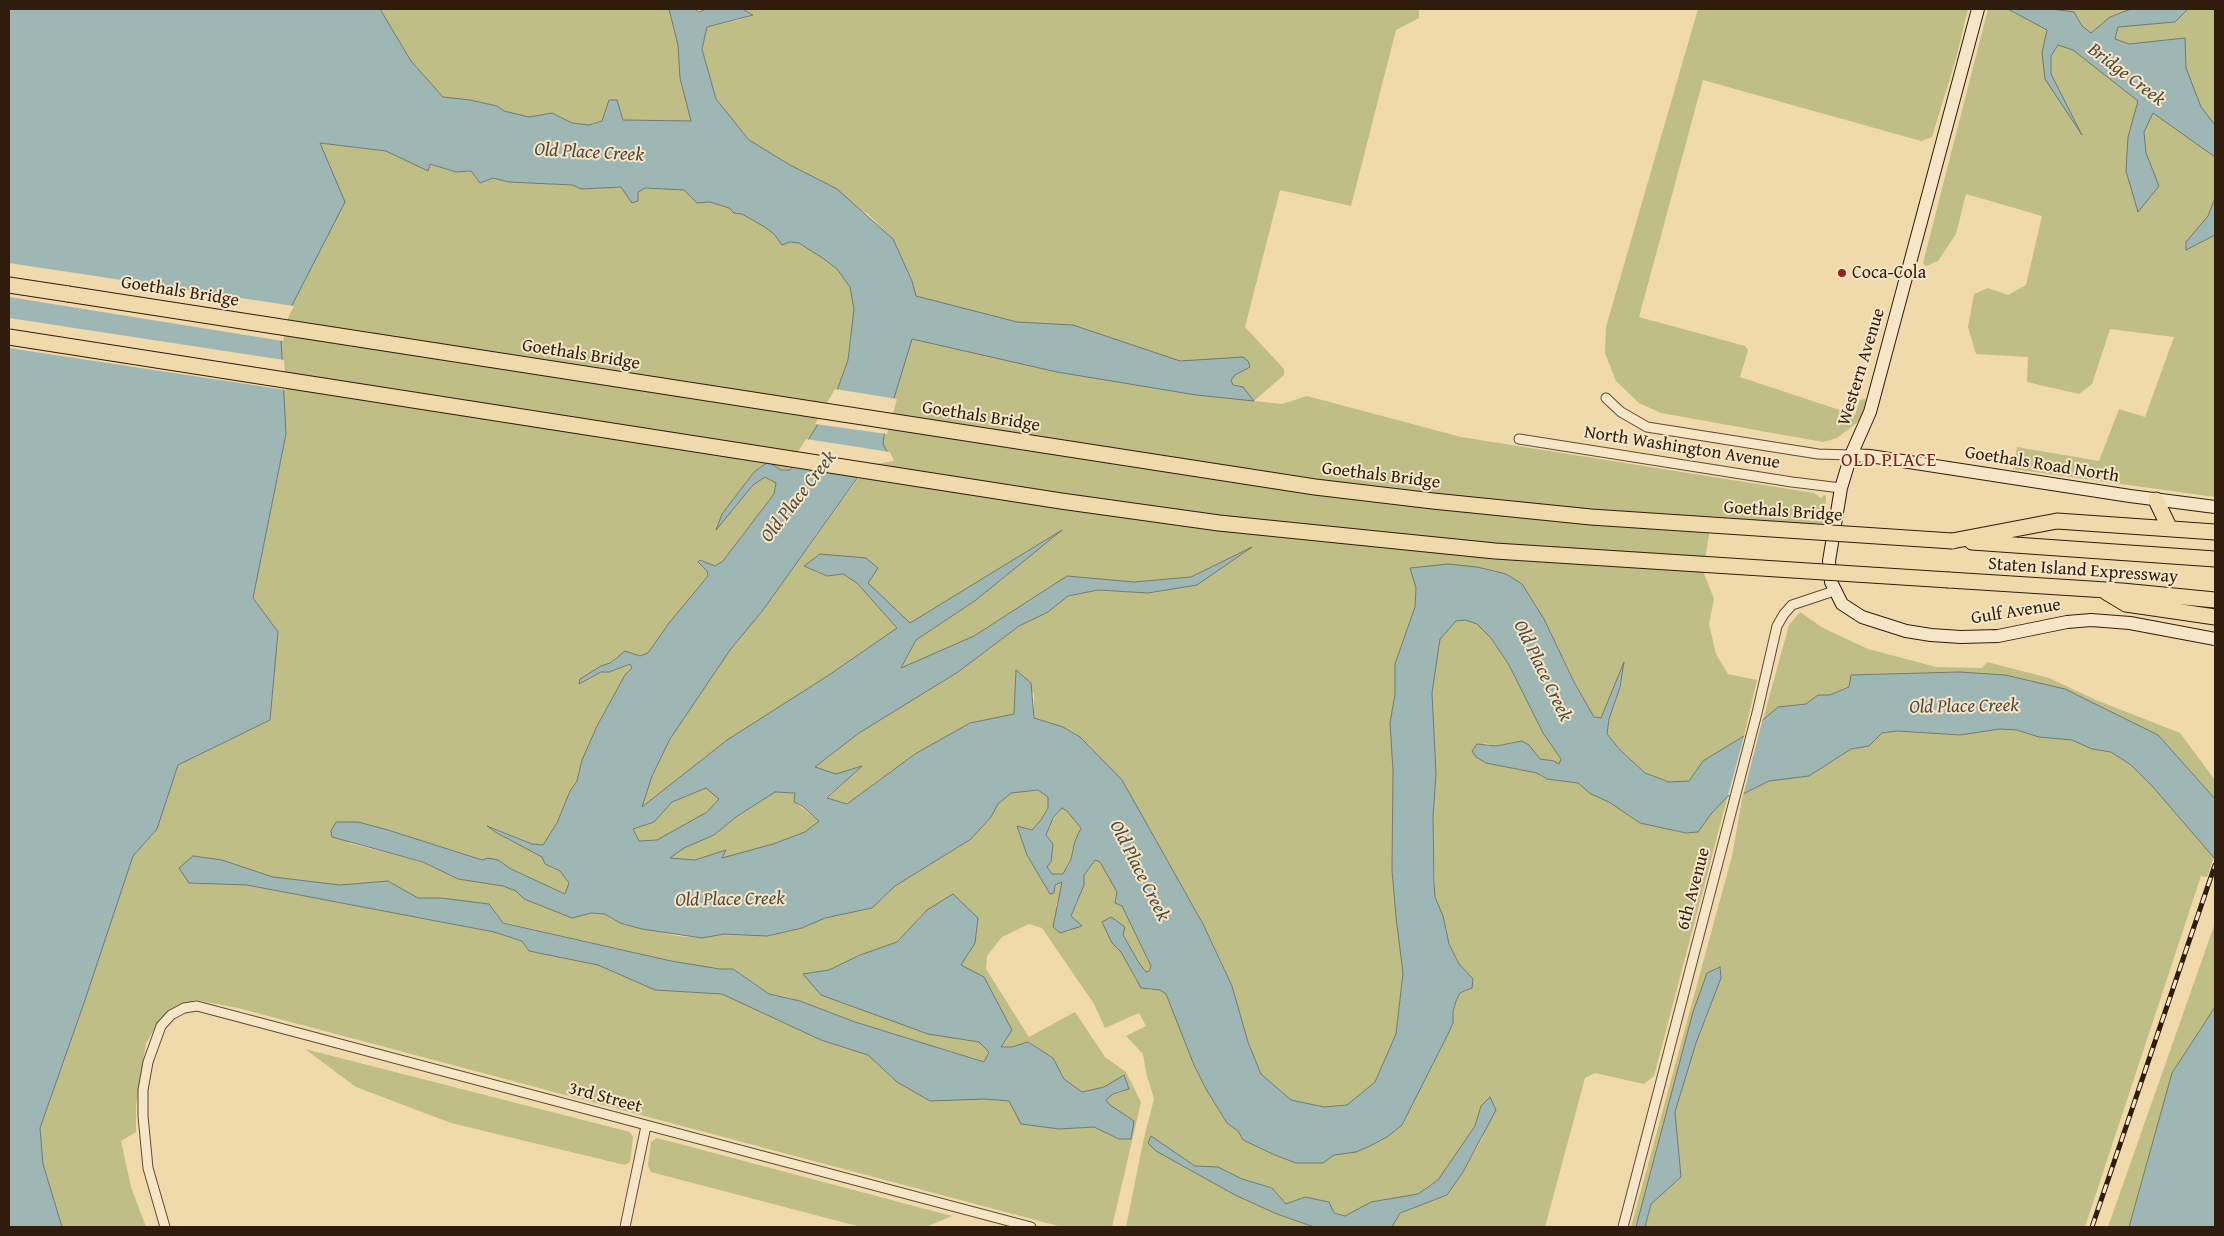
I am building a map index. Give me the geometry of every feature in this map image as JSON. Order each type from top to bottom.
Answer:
[{"type":"highway","name":"Goethals Bridge","points":[[9,285],[1314,487],[1591,517],[1952,541]]},
{"type":"highway","name":"Staten Island Expressway","points":[[9,337],[1061,501],[1228,524],[1495,551],[1949,580],[2215,600]]},
{"type":"highway","points":[[2156,500],[2170,529]]},
{"type":"highway","points":[[1952,541],[2058,522],[2215,532]]},
{"type":"highway","name":"Staten Island Expressway","points":[[1952,541],[2215,558]]},
{"type":"highway","points":[[2104,591],[2126,604],[2215,617]]},
{"type":"street","name":"Western Avenue","points":[[1834,592],[1828,569],[1841,488],[1851,456],[1870,412],[1978,9]]},
{"type":"street","name":"Goethals Road North","points":[[1606,398],[1621,412],[1647,427],[1818,454],[1870,456],[2156,500],[2215,507]]},
{"type":"street","name":"North Washington Avenue","points":[[1519,439],[1841,488]]},
{"type":"street","name":"Gulf Avenue","points":[[1834,592],[1842,604],[1862,617],[1906,631],[1931,635],[1961,637],[1998,636],[2067,622],[2091,620],[2130,623],[2215,639]]},
{"type":"street","name":"6th Avenue","points":[[1623,1227],[1778,626],[1784,614],[1792,605],[1834,592]]},
{"type":"street","name":"3rd Street","points":[[165,1227],[148,1168],[143,1116],[143,1090],[148,1062],[155,1038],[161,1026],[171,1015],[184,1008],[197,1006],[1031,1227]]},
{"type":"street","points":[[625,1227],[646,1126]]},
{"type":"green space","points":[[380,9],[669,9],[678,45],[680,78],[691,121],[623,120],[617,100],[602,121],[589,125],[572,123],[552,113],[529,117],[504,111],[497,106],[443,97],[411,61]]},
{"type":"green space","points":[[742,9],[1419,9],[1419,18],[1396,30],[1351,206],[1280,190],[1245,327],[1284,369],[1284,375],[1254,401],[1282,404],[1307,396],[1461,437],[1814,493],[1821,498],[1824,495],[1826,496],[1825,526],[1712,517],[1703,571],[1714,599],[1709,624],[1716,654],[1728,674],[1757,680],[1744,736],[1703,761],[1689,781],[1669,782],[1645,773],[1620,750],[1607,734],[1609,719],[1620,687],[1623,665],[1601,718],[1594,717],[1544,619],[1522,584],[1440,566],[1410,568],[1416,588],[1415,607],[1395,664],[1395,694],[1390,723],[1393,771],[1392,870],[1403,973],[1396,1034],[1375,1082],[1347,1105],[1324,1107],[1291,1100],[1261,1074],[1248,1042],[1232,986],[1203,924],[1122,781],[1080,737],[1063,727],[1034,718],[1034,694],[1016,671],[1014,714],[970,723],[915,754],[847,804],[827,799],[861,767],[836,774],[815,767],[859,733],[958,672],[1019,626],[1048,612],[1068,596],[1098,590],[1148,593],[1197,585],[1248,549],[1191,577],[1134,582],[1067,576],[974,636],[901,669],[916,640],[976,600],[1057,533],[909,624],[868,583],[820,554],[804,566],[827,576],[843,574],[858,583],[897,628],[829,675],[727,740],[641,808],[652,776],[670,739],[702,690],[730,650],[763,610],[883,444],[885,427],[911,339],[916,296],[912,281],[893,239],[868,214],[749,140],[716,99],[702,48],[707,27],[753,15]]},
{"type":"green space","points":[[1698,9],[1968,9],[1957,55],[1932,137],[1921,141],[1703,80],[1639,317],[1745,346],[1748,350],[1740,377],[1855,415],[1860,400],[1865,399],[1866,402],[1860,420],[1837,438],[1823,442],[1661,413],[1639,403],[1616,381],[1605,353],[1606,327]]},
{"type":"green space","points":[[1988,9],[2215,9],[2215,497],[2013,469],[2017,447],[2099,461],[2119,409],[2145,417],[2174,337],[2110,329],[2092,384],[2079,394],[2027,382],[2028,357],[1976,354],[1968,327],[1974,294],[1988,288],[2008,295],[2026,285],[2042,216],[1966,194],[1956,234],[1938,261],[1926,266],[1923,263]]},
{"type":"green space","points":[[320,143],[386,151],[428,171],[430,164],[456,172],[471,171],[480,183],[493,178],[509,182],[573,185],[581,189],[621,187],[638,192],[645,188],[684,190],[697,203],[710,202],[729,208],[734,213],[742,214],[763,226],[774,234],[782,244],[790,242],[799,243],[824,259],[837,269],[850,287],[854,309],[848,360],[835,396],[790,470],[781,470],[768,462],[754,472],[722,514],[717,528],[753,485],[765,477],[776,483],[774,494],[723,561],[715,566],[701,560],[698,563],[707,571],[708,576],[669,623],[648,654],[617,656],[579,684],[601,672],[609,672],[631,664],[632,668],[625,675],[597,726],[582,760],[577,781],[570,791],[557,823],[543,845],[532,844],[489,826],[497,833],[543,857],[545,864],[560,871],[569,883],[565,894],[511,869],[498,860],[482,861],[388,830],[348,843],[423,862],[458,879],[503,886],[516,891],[524,899],[572,918],[591,913],[605,914],[620,923],[677,936],[702,938],[724,934],[767,936],[802,928],[813,922],[881,900],[895,886],[971,839],[991,817],[998,804],[1011,793],[1038,790],[1048,797],[1048,807],[1041,820],[1032,830],[1017,826],[1027,855],[1050,894],[1063,874],[1052,874],[1047,867],[1046,835],[1048,827],[1062,808],[1067,811],[1081,828],[1075,841],[1071,859],[1066,867],[1062,892],[1056,905],[1066,932],[1081,925],[1071,917],[1084,885],[1084,875],[1095,859],[1100,862],[1117,892],[1115,903],[1122,906],[1151,966],[1149,972],[1146,972],[1139,963],[1123,935],[1112,943],[1121,952],[1136,980],[1150,990],[1161,990],[1166,994],[1194,1065],[1227,1123],[1238,1131],[1243,1140],[1275,1155],[1296,1163],[1322,1163],[1334,1155],[1356,1152],[1402,1125],[1453,1023],[1453,1010],[1456,1001],[1460,993],[1466,992],[1473,979],[1459,964],[1449,944],[1443,916],[1435,897],[1433,817],[1436,774],[1432,693],[1440,639],[1456,621],[1465,620],[1477,624],[1491,638],[1509,665],[1543,733],[1561,759],[1560,765],[1540,759],[1536,753],[1515,742],[1496,746],[1484,743],[1486,763],[1537,773],[1547,779],[1578,783],[1591,794],[1609,802],[1640,823],[1686,833],[1698,832],[1728,795],[1654,1076],[1644,1084],[1595,1073],[1585,1078],[1545,1227],[1392,1227],[1400,1213],[1447,1195],[1483,1137],[1481,1106],[1475,1126],[1439,1180],[1418,1194],[1371,1202],[1344,1217],[1305,1197],[1286,1204],[1272,1188],[1242,1179],[1218,1167],[1195,1166],[1165,1146],[1148,1143],[1156,1151],[1235,1195],[1277,1214],[1314,1227],[1126,1227],[1143,1142],[1154,1099],[1143,1054],[1126,1036],[1146,1026],[1139,1013],[1105,1028],[1094,1004],[1042,928],[1029,924],[1002,937],[987,956],[986,969],[1029,1037],[1075,1012],[1105,1057],[1126,1072],[1141,1102],[1112,1227],[1062,1227],[238,1008],[195,1000],[162,1017],[146,1043],[136,1106],[136,1132],[121,1141],[131,1187],[146,1227],[62,1227],[43,1164],[40,1128],[133,856],[157,829],[178,765],[270,720],[278,632],[253,598],[286,434],[280,340]],"holes":[[[222,860],[273,877],[340,885],[388,881],[418,898],[441,898],[489,904],[502,922],[671,961],[720,969],[733,969],[769,994],[800,1001],[855,1022],[984,1062],[989,1052],[979,1042],[928,1034],[804,974],[829,970],[860,955],[897,942],[927,910],[975,943],[961,965],[1001,1047],[1012,1047],[1029,1042],[1052,1058],[1064,1079],[1082,1092],[1104,1087],[1125,1091],[1113,1094],[1105,1100],[1134,1121],[1119,1139],[1094,1127],[1059,1129],[1010,1101],[985,1099],[897,1082],[868,1055],[821,1040],[722,994],[655,990],[598,965],[529,951],[522,941],[494,932],[247,885],[189,883]]]},
{"type":"green space","points":[[1800,612],[1823,628],[1868,649],[1936,667],[1982,668],[1987,662],[2049,678],[2096,700],[2180,733],[2215,780],[2215,799],[2158,735],[2114,714],[1958,672],[1851,675],[1849,687],[1830,695],[1818,695],[1806,704],[1778,707],[1762,723],[1789,625]]},
{"type":"green space","points":[[2000,729],[2017,730],[2039,737],[2072,740],[2092,749],[2111,752],[2131,765],[2153,787],[2214,857],[2207,877],[2201,876],[2085,1227],[1645,1227],[1651,1204],[1681,1177],[1675,1112],[1696,1043],[1721,978],[1720,968],[1707,974],[1693,1012],[1637,1227],[1631,1227],[1732,856],[1743,794],[1769,781],[1809,776],[1851,749],[1869,746],[1881,733],[1897,731],[1960,735]]},
{"type":"green space","points":[[707,788],[719,799],[707,812],[657,840],[639,841],[633,829],[654,822],[672,802]]},
{"type":"green space","points":[[775,792],[795,793],[794,802],[819,821],[805,832],[773,844],[721,859],[726,850],[695,860],[669,859],[683,848],[714,835],[736,817]]},
{"type":"green space","points":[[2215,923],[2215,1007],[2172,1073],[2129,1227],[2108,1227]]},
{"type":"green space","points":[[305,1049],[630,1132],[633,1137],[630,1162],[625,1165],[451,1123],[356,1087]]},
{"type":"green space","points":[[657,1138],[952,1216],[926,1227],[861,1227],[651,1172],[648,1166],[651,1142]]},
{"type":"water","name":"Old Place Creek","points":[[9,9],[380,9],[411,61],[443,97],[497,106],[504,111],[529,117],[552,113],[572,123],[589,125],[602,121],[609,100],[617,100],[623,120],[691,121],[680,78],[678,45],[669,9],[695,9],[699,12],[706,9],[742,9],[753,15],[707,27],[702,49],[716,99],[749,140],[790,165],[837,189],[893,239],[912,281],[916,296],[1017,322],[1073,325],[1180,361],[1243,357],[1248,361],[1250,367],[1235,375],[1231,380],[1233,385],[1243,387],[1254,401],[1196,395],[1057,372],[912,339],[885,428],[883,444],[892,460],[868,463],[763,610],[730,650],[670,739],[652,776],[642,807],[727,740],[829,675],[897,628],[857,583],[843,574],[827,576],[804,566],[820,554],[866,558],[878,568],[868,583],[910,623],[1062,530],[976,600],[916,640],[901,668],[974,636],[1067,576],[1134,582],[1191,577],[1252,547],[1197,585],[1148,593],[1098,590],[1068,596],[1048,612],[1019,626],[958,672],[859,733],[815,767],[836,774],[862,766],[827,798],[847,804],[915,754],[970,723],[1014,714],[1016,670],[1031,683],[1034,718],[1063,727],[1080,737],[1122,780],[1203,924],[1232,986],[1248,1042],[1261,1074],[1291,1100],[1324,1107],[1347,1105],[1375,1082],[1396,1034],[1403,973],[1392,870],[1393,771],[1390,723],[1395,694],[1395,664],[1415,607],[1416,588],[1410,568],[1448,564],[1477,567],[1506,574],[1522,584],[1544,619],[1574,682],[1594,717],[1601,718],[1624,662],[1620,687],[1609,719],[1607,734],[1620,750],[1645,773],[1669,782],[1689,781],[1703,761],[1744,736],[1778,707],[1806,704],[1818,695],[1830,695],[1849,687],[1851,675],[1959,672],[2005,675],[2065,689],[2158,735],[2215,799],[2215,859],[2153,787],[2131,765],[2111,752],[2092,749],[2072,740],[2039,737],[2017,730],[2000,729],[1960,735],[1897,731],[1882,733],[1869,746],[1851,749],[1809,776],[1769,781],[1743,794],[1728,796],[1711,814],[1698,832],[1686,833],[1640,823],[1609,802],[1591,794],[1578,783],[1547,779],[1537,773],[1486,763],[1476,757],[1472,751],[1477,744],[1496,746],[1522,741],[1529,745],[1540,759],[1554,761],[1559,764],[1561,759],[1543,733],[1509,665],[1491,638],[1477,624],[1465,620],[1456,621],[1440,639],[1432,693],[1436,774],[1433,817],[1434,883],[1435,897],[1443,916],[1449,944],[1459,964],[1473,979],[1472,988],[1460,993],[1453,1011],[1453,1023],[1402,1125],[1387,1137],[1370,1146],[1356,1152],[1334,1155],[1323,1163],[1296,1163],[1275,1155],[1243,1140],[1238,1131],[1227,1123],[1194,1065],[1166,994],[1160,990],[1141,988],[1121,952],[1112,943],[1102,922],[1111,917],[1125,927],[1123,935],[1139,963],[1146,972],[1149,971],[1151,966],[1122,906],[1115,903],[1117,892],[1100,862],[1095,860],[1084,875],[1084,885],[1071,916],[1082,926],[1060,933],[1053,927],[1062,882],[1055,885],[1054,893],[1050,894],[1027,855],[1017,826],[1032,830],[1048,808],[1048,797],[1038,790],[1011,793],[998,804],[991,817],[971,839],[895,886],[872,908],[825,918],[802,928],[767,936],[724,934],[702,938],[642,929],[620,923],[605,914],[591,913],[572,918],[524,899],[516,891],[503,886],[458,879],[423,862],[332,837],[331,831],[336,822],[358,822],[482,860],[488,858],[498,860],[511,869],[565,894],[569,883],[560,871],[545,864],[542,857],[487,826],[532,844],[543,845],[557,823],[570,791],[577,781],[582,760],[597,726],[625,675],[632,668],[630,664],[609,672],[601,672],[579,684],[580,679],[601,666],[610,663],[625,651],[640,656],[648,653],[669,623],[708,576],[707,571],[698,562],[700,560],[715,566],[723,561],[774,494],[776,483],[765,477],[753,485],[716,530],[722,514],[754,472],[768,462],[781,470],[790,470],[835,396],[848,360],[854,309],[850,287],[837,269],[824,259],[799,243],[790,242],[782,245],[774,234],[742,214],[734,213],[729,208],[710,202],[697,203],[684,190],[645,188],[638,192],[638,201],[632,203],[621,187],[581,189],[573,185],[509,182],[493,178],[480,183],[471,171],[456,172],[430,164],[428,171],[386,151],[320,143],[345,202],[286,317],[281,339],[286,434],[253,598],[278,632],[270,720],[178,765],[157,829],[133,856],[40,1128],[43,1164],[62,1227],[9,1227]],"holes":[[[706,788],[719,799],[707,812],[657,840],[639,841],[633,829],[654,822],[672,802]],[[775,792],[795,793],[794,802],[802,806],[819,821],[805,832],[773,844],[722,858],[726,850],[695,860],[670,858],[684,848],[714,835],[736,817]],[[1062,808],[1067,811],[1081,828],[1075,841],[1071,859],[1063,874],[1052,874],[1047,867],[1051,862],[1053,844],[1046,835],[1053,818]]]},
{"type":"water","name":"Bridge Creek","points":[[2008,9],[2051,9],[2074,12],[2082,26],[2091,33],[2110,17],[2131,9],[2188,9],[2175,22],[2118,27],[2115,39],[2129,44],[2185,38],[2186,68],[2201,107],[2215,125],[2215,157],[2153,113],[2144,132],[2146,153],[2159,186],[2138,212],[2126,171],[2128,137],[2138,101],[2073,50],[2058,45],[2051,56],[2051,74],[2082,135],[2045,79],[2042,53],[2047,30]]},
{"type":"water","points":[[2215,198],[2215,235],[2186,250],[2186,242],[2208,216]]},
{"type":"water","points":[[193,856],[222,860],[273,877],[340,885],[388,881],[418,898],[441,898],[489,904],[503,923],[671,961],[720,969],[733,969],[769,994],[800,1001],[855,1022],[984,1062],[989,1052],[979,1042],[928,1034],[821,995],[803,974],[829,970],[860,955],[897,942],[927,910],[953,894],[978,918],[975,943],[961,965],[984,977],[1012,1030],[1001,1047],[1012,1047],[1028,1042],[1053,1058],[1064,1079],[1082,1092],[1104,1087],[1124,1075],[1129,1089],[1113,1094],[1106,1100],[1110,1105],[1134,1121],[1131,1139],[1119,1139],[1094,1127],[1059,1129],[1021,1124],[1009,1101],[985,1099],[930,1101],[897,1082],[868,1055],[821,1040],[722,994],[655,990],[598,965],[529,951],[522,941],[494,932],[247,885],[189,883],[179,868]]},
{"type":"water","points":[[1720,967],[1721,978],[1696,1043],[1675,1112],[1681,1177],[1651,1204],[1645,1227],[1636,1227],[1693,1012],[1707,973]]},
{"type":"water","points":[[2215,1007],[2215,1227],[2129,1227],[2172,1073]]},
{"type":"water","points":[[1490,1097],[1496,1110],[1463,1172],[1447,1195],[1400,1213],[1392,1227],[1314,1227],[1277,1214],[1235,1195],[1156,1151],[1148,1143],[1151,1136],[1195,1166],[1218,1167],[1242,1179],[1272,1188],[1286,1204],[1305,1197],[1329,1202],[1334,1213],[1345,1216],[1371,1202],[1418,1194],[1438,1180],[1475,1126],[1481,1106]]},
{"type":"pier","points":[[9,263],[294,306],[288,318],[283,341],[9,297]]},
{"type":"pier","points":[[9,318],[284,360],[286,390],[9,348]]},
{"type":"pier","points":[[835,389],[897,399],[887,434],[815,424]]},
{"type":"pier","points":[[806,439],[890,452],[894,461],[870,465],[861,478],[788,467]]},
{"type":"pier","points":[[1763,718],[1743,796],[1728,795],[1745,733]]},
{"type":"railway","points":[[2092,1227],[2215,865]]},
{"type":"place","name":"Coca-Cola","points":[[1842,273]]},
{"type":"district","name":"OLD PLACE","points":[[1889,461]]}]
